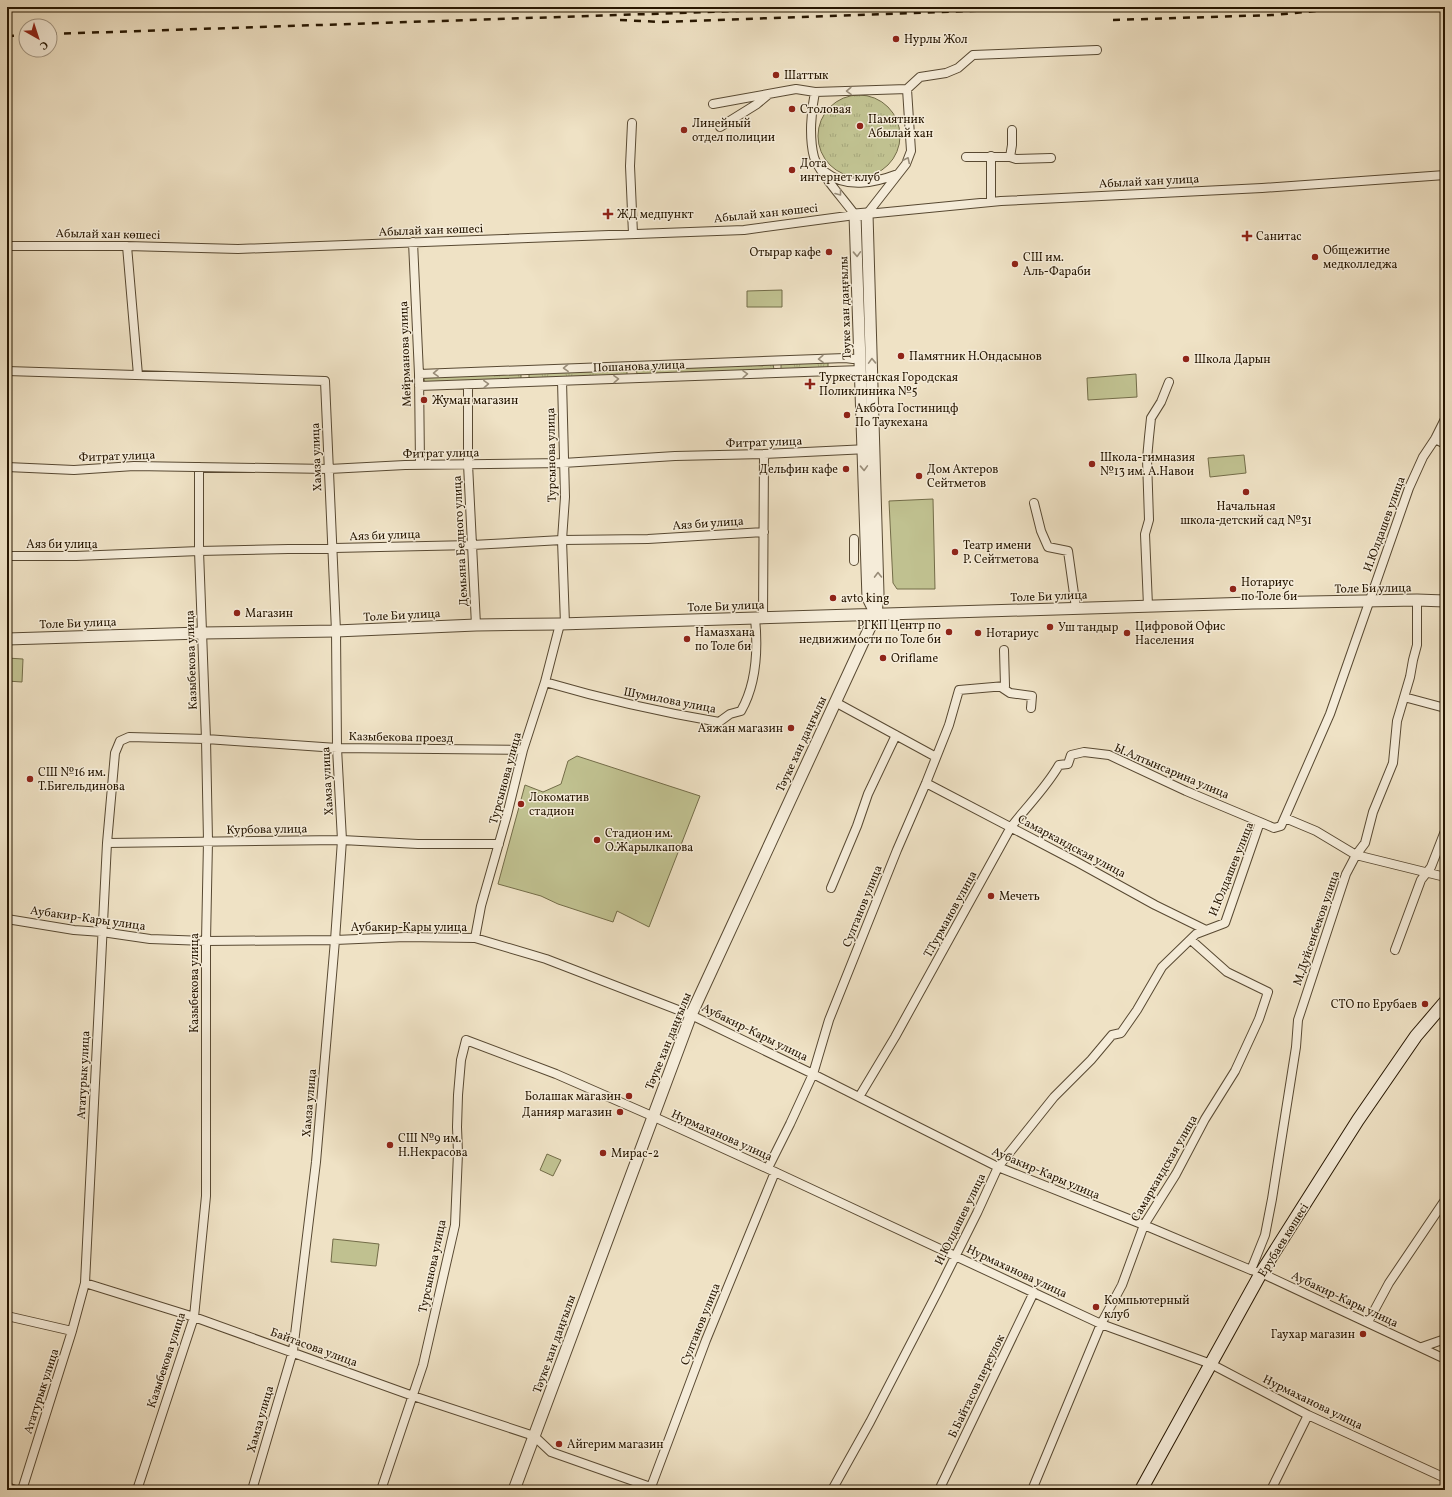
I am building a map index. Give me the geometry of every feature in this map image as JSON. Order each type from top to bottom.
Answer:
[{"type":"main road","name":"Ерубаев көшесі","points":[[1141,1490],[1211,1364],[1256,1272],[1416,1036],[1445,1002]]},
{"type":"street","points":[[713,104],[796,89],[814,92],[907,89],[920,77],[946,73],[958,68],[973,55],[1097,50]]},
{"type":"street","points":[[867,214],[906,164],[911,150],[907,89]]},
{"type":"street","points":[[814,92],[811,127],[814,157],[820,168],[855,215]]},
{"type":"street","points":[[720,127],[757,104],[770,93]]},
{"type":"street","points":[[632,123],[630,166],[633,234]]},
{"type":"street","points":[[1010,156],[1012,130]]},
{"type":"street","points":[[991,156],[991,202]]},
{"type":"street","points":[[966,157],[1010,156],[1016,159],[1051,158]]},
{"type":"street","points":[[820,168],[831,176],[847,183],[879,181],[898,174]]},
{"type":"street","name":"Абылай хан улица","points":[[855,215],[991,202],[1262,188],[1445,175]]},
{"type":"street","name":"Тәуке хан даңғылы","points":[[514,1490],[691,1014],[876,614],[878,594],[875,448],[867,214]]},
{"type":"street","name":"Абылай хан көшесі","points":[[7,246],[127,246],[238,249],[744,230],[855,215]]},
{"type":"street","name":"Тәуке хан даңғылы","points":[[855,215],[868,598],[876,614]]},
{"type":"street","name":"Мейрманова улица","points":[[413,242],[419,386],[420,465]]},
{"type":"street","points":[[127,246],[138,375]]},
{"type":"street","name":"Пошанова улица","points":[[418,374],[860,358]]},
{"type":"street","name":"Пошанова улица","points":[[419,386],[861,370]]},
{"type":"street","name":"Хамза улица","points":[[7,371],[325,381],[336,631],[337,748],[342,840],[316,1162],[293,1351],[252,1490]]},
{"type":"street","name":"Турсынова улица","points":[[475,938],[481,906],[499,844],[523,750],[563,624],[562,540],[565,496],[562,381]]},
{"type":"street","points":[[1148,606],[1145,534],[1149,520],[1147,459],[1149,437],[1151,418],[1161,402],[1170,382]]},
{"type":"street","name":"Демьяна Бедного улица","points":[[468,385],[468,464],[476,625]]},
{"type":"street","name":"И.Юлдашев улица","points":[[832,1490],[870,1422],[977,1213],[998,1167],[1054,1097],[1091,1060],[1112,1035],[1121,1032],[1137,1010],[1162,966],[1196,934],[1225,923],[1260,822],[1274,828],[1281,826],[1330,714],[1409,488],[1423,457],[1435,439],[1445,419]]},
{"type":"street","points":[[1435,439],[1445,444]]},
{"type":"street","name":"Фитрат улица","points":[[7,467],[74,470],[134,466],[329,469],[420,465],[563,463],[675,456],[764,454],[863,450],[875,448]]},
{"type":"street","name":"Шумилова улица","points":[[545,682],[600,698],[672,714],[719,722],[730,714],[742,711],[748,698],[755,664],[764,532],[764,454]]},
{"type":"street","name":"Казыбекова улица","points":[[137,1490],[194,1317],[206,1196],[206,941],[208,841],[199,551],[199,467]]},
{"type":"street","points":[[1034,503],[1048,547],[1068,551],[1076,608]]},
{"type":"street","name":"Аяз би улица","points":[[7,556],[76,556],[199,551],[472,545],[562,540],[648,539],[764,532]]},
{"type":"street","points":[[854,539],[854,562]]},
{"type":"street","name":"Толе Би улица","points":[[7,639],[201,632],[336,631],[476,625],[563,624],[1148,606],[1418,600],[1445,601]]},
{"type":"street","name":"М.Дуйсенбеков улица","points":[[1256,1272],[1272,1199],[1296,1047],[1298,1020],[1346,874],[1356,855],[1365,843],[1373,812],[1393,763],[1397,721],[1410,677],[1417,645],[1418,600]]},
{"type":"street","points":[[1001,687],[1005,686],[1004,650]]},
{"type":"street","name":"Султанов улица","points":[[655,1489],[706,1340],[790,1124],[813,1074],[829,1020],[894,857],[949,725],[959,690],[1001,687],[1010,693],[1032,696],[1031,708]]},
{"type":"street","points":[[1404,696],[1445,708]]},
{"type":"street","points":[[835,702],[936,756]]},
{"type":"street","points":[[831,888],[857,826],[868,794],[896,735]]},
{"type":"street","name":"Ататурык улица","points":[[22,1490],[72,1331],[85,1283],[107,843],[115,753],[120,741],[129,737],[206,740]]},
{"type":"street","name":"Казыбекова проезд","points":[[206,740],[337,748],[523,750]]},
{"type":"street","name":"Ы.Алтынсарина улица","points":[[1071,755],[1084,752],[1109,755],[1186,791],[1260,822]]},
{"type":"street","name":"Т.Турманов улица","points":[[859,1097],[895,1037],[1011,827],[1041,792],[1059,765],[1068,764],[1071,755]]},
{"type":"street","name":"Самаркандская улица","points":[[926,783],[1155,905],[1206,930]]},
{"type":"street","points":[[1285,818],[1316,832],[1356,855],[1445,877]]},
{"type":"street","points":[[1396,950],[1421,880],[1431,867],[1445,831]]},
{"type":"street","name":"Курбова улица","points":[[107,843],[342,840],[418,844],[499,844]]},
{"type":"street","name":"Аубакир-Кары улица","points":[[7,919],[74,930],[102,932],[150,939],[206,941],[335,940],[405,937],[475,938],[546,959],[691,1014],[998,1167],[1256,1272],[1445,1358]]},
{"type":"street","name":"Самаркандская улица","points":[[1032,1490],[1101,1324],[1122,1285],[1144,1226],[1176,1174],[1205,1119],[1235,1071],[1259,1019],[1268,992],[1227,972],[1190,940]]},
{"type":"street","name":"Турсынова улица","points":[[381,1490],[423,1365],[455,1225],[458,1153],[458,1095],[461,1060],[466,1040]]},
{"type":"street","name":"Нурмаханова улица","points":[[466,1040],[556,1074],[652,1116],[772,1170],[1101,1324],[1211,1364],[1308,1415],[1445,1478]]},
{"type":"street","points":[[1368,1322],[1393,1277],[1445,1200]]},
{"type":"street","name":"Байтасова улица","points":[[85,1283],[194,1317],[293,1351],[413,1396],[534,1436]]},
{"type":"street","name":"Б.Байтасов переулок","points":[[939,1490],[1034,1292]]},
{"type":"street","points":[[7,1316],[72,1331]]},
{"type":"street","points":[[1422,1347],[1445,1339]]},
{"type":"street","points":[[1271,1490],[1308,1415]]},
{"type":"street","points":[[534,1436],[551,1452],[638,1486],[655,1489]]},
{"type":"street","points":[[7,1488],[14,1490]]},
{"type":"green space","points":[[851,95],[867,95],[882,102],[893,113],[900,128],[900,144],[897,152],[888,165],[875,174],[867,177],[851,177],[836,170],[825,159],[818,144],[818,128],[825,113],[836,102]]},
{"type":"green space","points":[[782,290],[782,307],[747,307],[747,291]]},
{"type":"green space","points":[[828,361],[828,368],[781,370],[781,363]]},
{"type":"green space","points":[[773,363],[774,370],[638,375],[636,371],[637,368]]},
{"type":"green space","points":[[627,369],[627,376],[529,379],[529,372]]},
{"type":"green space","points":[[521,373],[521,379],[425,383],[424,379],[425,376]]},
{"type":"green space","points":[[1136,374],[1137,397],[1088,400],[1087,378]]},
{"type":"green space","points":[[1244,455],[1246,473],[1210,477],[1208,458]]},
{"type":"green space","points":[[933,499],[935,589],[897,589],[893,583],[889,501]]},
{"type":"green space","points":[[7,658],[23,659],[22,682],[7,681]]},
{"type":"green space","name":"Стадион им. О.Жарылкапова","points":[[577,756],[700,796],[649,927],[617,911],[613,922],[558,904],[541,896],[498,884],[525,785],[543,792],[561,784],[568,761]]},
{"type":"green space","points":[[547,1154],[561,1160],[553,1176],[540,1170]]},
{"type":"green space","points":[[333,1239],[379,1244],[376,1266],[331,1262]]},
{"type":"railway","points":[[58,34],[858,7]]},
{"type":"railway","points":[[620,20],[661,22],[1078,7]]},
{"type":"railway","points":[[1113,20],[1274,15],[1357,7]]},
{"type":"railway","points":[[7,36],[18,35]]},
{"type":"place","name":"Нурлы Жол","points":[[896,39]]},
{"type":"place","name":"Шаттык","points":[[776,75]]},
{"type":"place","name":"Столовая","points":[[792,109]]},
{"type":"place","name":"Памятник Абылай хан","points":[[860,126]]},
{"type":"place","name":"Линейный отдел полиции","points":[[684,130]]},
{"type":"place","name":"Дота интернет клуб","points":[[792,170]]},
{"type":"place","name":"ЖД медпункт","points":[[608,214]]},
{"type":"place","name":"Санитас","points":[[1247,236]]},
{"type":"place","name":"Отырар кафе","points":[[829,252]]},
{"type":"place","name":"Общежитие медколледжа","points":[[1315,257]]},
{"type":"place","name":"СШ им. Аль-Фараби","points":[[1015,264]]},
{"type":"place","name":"Памятник Н.Ондасынов","points":[[901,356]]},
{"type":"place","name":"Школа Дарын","points":[[1186,359]]},
{"type":"place","name":"Туркестанская Городская Поликлиника №5","points":[[810,384]]},
{"type":"place","name":"Жуман магазин","points":[[424,400]]},
{"type":"place","name":"Акбота Гостиницф По Таукехана","points":[[847,415]]},
{"type":"place","name":"Школа-гимназия №13 им. А.Навои","points":[[1092,464]]},
{"type":"place","name":"Дельфин кафе","points":[[846,469]]},
{"type":"place","name":"Дом Актеров Сейтметов","points":[[919,476]]},
{"type":"place","name":"Начальная школа-детский сад №31","points":[[1246,492]]},
{"type":"place","name":"Театр имени Р. Сейтметова","points":[[955,552]]},
{"type":"place","name":"Нотариус по Толе би","points":[[1233,589]]},
{"type":"place","name":"avto king","points":[[833,598]]},
{"type":"place","name":"Магазин","points":[[237,613]]},
{"type":"place","name":"Уш тандыр","points":[[1050,627]]},
{"type":"place","name":"РГКП Центр по недвижимости по Толе би","points":[[949,632]]},
{"type":"place","name":"Нотариус","points":[[978,633]]},
{"type":"place","name":"Цифровой Офис Населения","points":[[1127,633]]},
{"type":"place","name":"Намазхана по Толе би","points":[[687,639]]},
{"type":"place","name":"Oriflame","points":[[883,658]]},
{"type":"place","name":"Аяжан магазин","points":[[791,728]]},
{"type":"place","name":"СШ №16 им. Т.Бигельдинова","points":[[30,779]]},
{"type":"place","name":"Локоматив стадион","points":[[521,804]]},
{"type":"place","name":"Стадион им. О.Жарылкапова","points":[[597,840]]},
{"type":"place","name":"Мечеть","points":[[991,896]]},
{"type":"place","name":"СТО по Ерубаев","points":[[1425,1004]]},
{"type":"place","name":"Болашак магазин","points":[[629,1096]]},
{"type":"place","name":"Данияр магазин","points":[[620,1112]]},
{"type":"place","name":"СШ №9 им. Н.Некрасова","points":[[390,1145]]},
{"type":"place","name":"Мирас-2","points":[[603,1153]]},
{"type":"place","name":"Компьютерный клуб","points":[[1096,1307]]},
{"type":"place","name":"Гаухар магазин","points":[[1363,1334]]},
{"type":"place","name":"Айгерим магазин","points":[[559,1444]]}]
